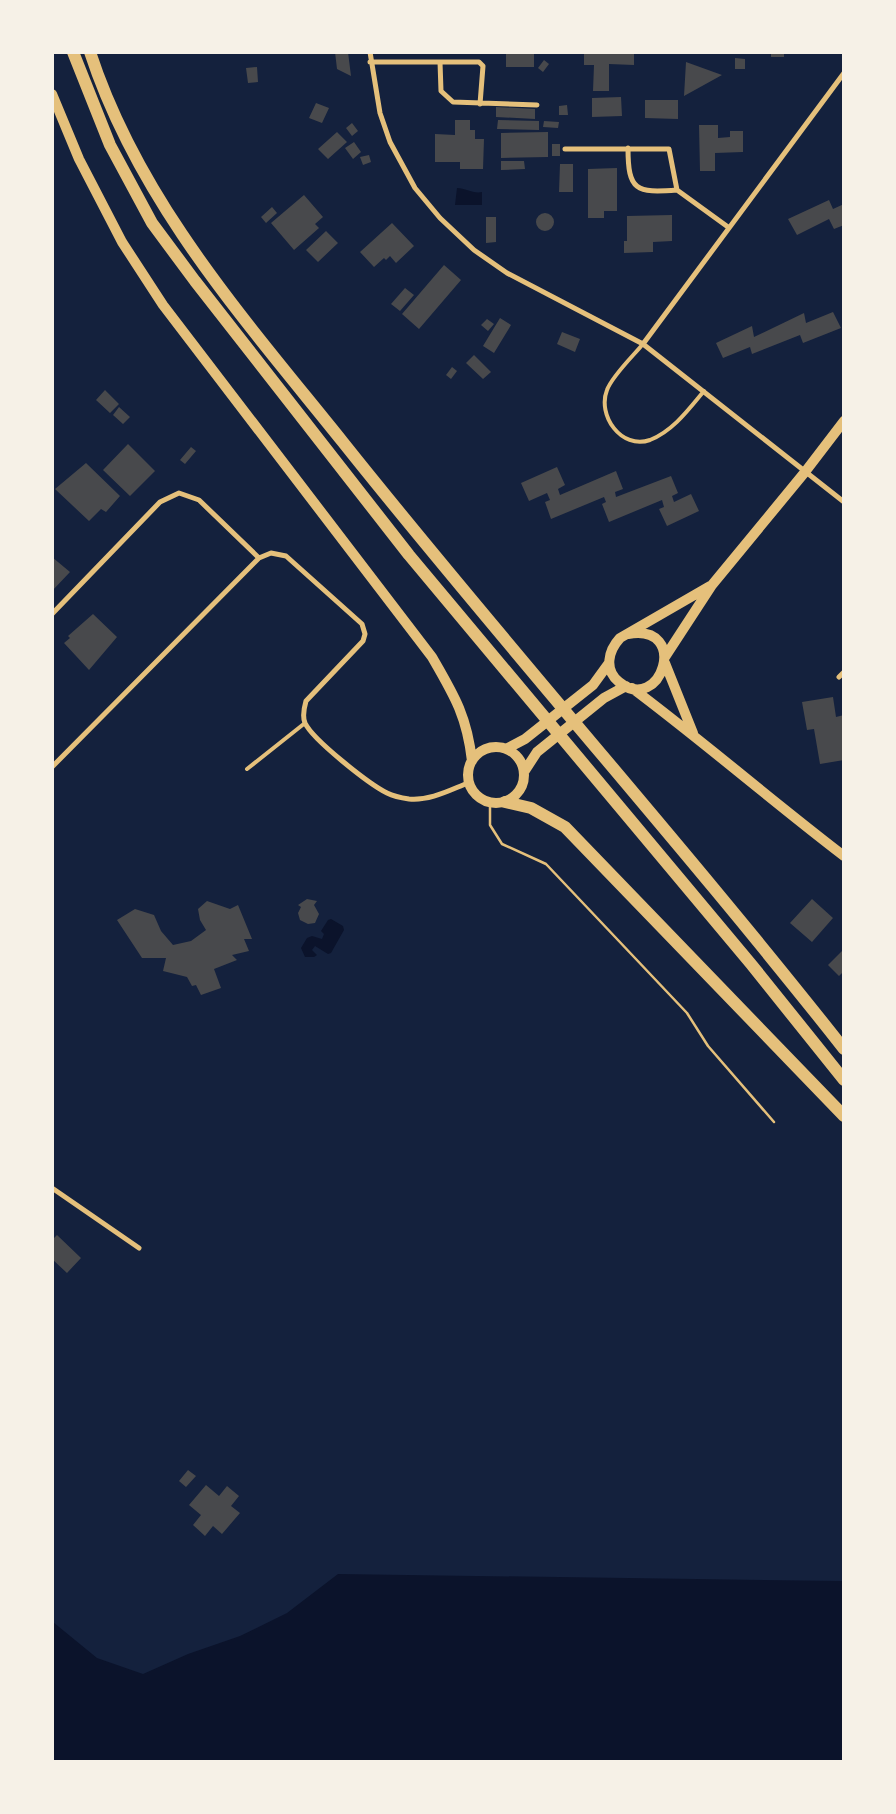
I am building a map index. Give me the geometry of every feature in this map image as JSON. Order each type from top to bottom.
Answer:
[{"type":"highway","points":[[73,52],[110,145],[152,223],[195,281],[409,555],[751,964],[844,1080]]},
{"type":"highway","points":[[90,52],[124,138],[166,214],[207,270],[422,542],[758,940],[844,1049]]},
{"type":"highway","points":[[505,802],[530,808],[565,827],[844,1116]]},
{"type":"main road","points":[[52,94],[79,159],[122,242],[162,305],[432,657],[458,701],[468,732],[472,760],[467,775],[468,783],[476,796],[490,803],[505,802],[512,799],[522,787],[524,772],[537,752],[604,698],[629,687],[641,688],[658,680],[665,660],[712,585],[805,472],[844,421]]},
{"type":"main road","points":[[472,760],[483,750],[490,748],[506,749],[525,740],[593,685],[609,663],[613,645],[628,634],[712,585]]},
{"type":"main road","points":[[628,634],[646,634],[654,638],[661,645],[693,734]]},
{"type":"main road","points":[[609,663],[616,680],[629,687],[693,734],[744,779],[844,856]]},
{"type":"main road","points":[[506,749],[518,758],[524,772]]},
{"type":"street","points":[[370,52],[370,62],[380,114],[390,142],[415,188],[440,218],[474,250],[507,273],[642,344],[844,502]]},
{"type":"street","points":[[370,62],[481,63],[483,66],[480,104]]},
{"type":"street","points":[[440,62],[440,83],[446,98],[460,104],[536,104]]},
{"type":"street","points":[[642,344],[844,73]]},
{"type":"street","points":[[565,148],[669,149],[677,190]]},
{"type":"street","points":[[628,148],[628,169],[634,183],[640,189],[650,192],[677,190],[728,227]]},
{"type":"street","points":[[52,614],[160,502],[179,493],[199,500],[259,558]]},
{"type":"street","points":[[52,767],[259,558],[272,553],[286,556],[362,624],[365,634],[363,641],[306,701],[303,713],[305,723],[312,734],[371,784],[389,795],[410,799],[428,798],[468,783]]},
{"type":"street","points":[[840,677],[844,672]]},
{"type":"street","points":[[52,1188],[139,1248]]},
{"type":"lane","points":[[642,344],[608,388],[604,401],[607,420],[617,432],[630,439],[647,441],[663,433],[684,415],[704,391]]},
{"type":"lane","points":[[247,769],[305,723]]},
{"type":"path","points":[[490,803],[490,825],[502,844],[546,864],[687,1013],[708,1046],[774,1122]]},
{"type":"water","points":[[457,188],[482,192],[482,205],[455,205]]},
{"type":"water","points":[[331,919],[343,926],[344,930],[331,953],[328,954],[315,946],[312,950],[317,955],[305,957],[301,948],[307,938],[312,936],[322,939],[324,934],[321,931],[328,920]]},
{"type":"water","points":[[338,1574],[843,1581],[843,1761],[53,1761],[53,1622],[97,1658],[143,1674],[188,1654],[240,1636],[287,1613]]},
{"type":"building","points":[[335,52],[348,52],[351,76],[337,69]]},
{"type":"building","points":[[506,52],[534,52],[534,67],[506,67]]},
{"type":"building","points":[[584,52],[634,52],[634,65],[609,64],[609,91],[593,91],[594,65],[584,65]]},
{"type":"building","points":[[771,52],[784,52],[784,57],[771,57]]},
{"type":"building","points":[[735,58],[745,59],[745,69],[735,69]]},
{"type":"building","points":[[544,60],[549,64],[543,72],[538,68]]},
{"type":"building","points":[[686,62],[722,75],[684,96]]},
{"type":"building","points":[[257,67],[258,82],[248,83],[246,68]]},
{"type":"building","points":[[621,97],[622,116],[592,117],[592,98]]},
{"type":"building","points":[[645,100],[678,100],[678,119],[645,118]]},
{"type":"building","points":[[316,103],[329,108],[322,123],[309,118]]},
{"type":"building","points":[[567,105],[568,115],[559,115],[559,106]]},
{"type":"building","points":[[496,107],[535,109],[535,119],[496,117]]},
{"type":"building","points":[[455,120],[470,120],[470,130],[475,130],[475,139],[484,139],[483,169],[460,169],[460,162],[435,162],[435,134],[455,135]]},
{"type":"building","points":[[498,120],[539,121],[539,130],[497,129]]},
{"type":"building","points":[[544,121],[559,122],[558,128],[543,127]]},
{"type":"building","points":[[352,123],[358,131],[352,136],[346,128]]},
{"type":"building","points":[[699,125],[718,125],[718,138],[730,137],[730,131],[743,131],[743,152],[715,153],[715,171],[700,171]]},
{"type":"building","points":[[337,132],[347,142],[328,159],[318,149]]},
{"type":"building","points":[[548,132],[548,157],[501,158],[501,133]]},
{"type":"building","points":[[354,142],[361,152],[353,159],[345,148]]},
{"type":"building","points":[[552,144],[560,144],[560,156],[552,156]]},
{"type":"building","points":[[369,155],[371,162],[363,165],[360,157]]},
{"type":"building","points":[[501,161],[524,161],[525,169],[501,170]]},
{"type":"building","points":[[560,164],[573,164],[573,192],[559,192]]},
{"type":"building","points":[[617,168],[617,211],[604,211],[604,218],[588,218],[588,169]]},
{"type":"building","points":[[304,195],[323,217],[315,224],[319,228],[294,250],[271,223]]},
{"type":"building","points":[[829,200],[833,209],[844,204],[844,225],[834,229],[829,219],[797,235],[788,219]]},
{"type":"building","points":[[272,207],[277,213],[266,223],[261,217]]},
{"type":"building","points":[[545,213],[551,216],[554,222],[551,228],[545,231],[539,228],[536,222],[539,216]]},
{"type":"building","points":[[672,215],[672,241],[653,242],[653,252],[624,253],[624,241],[627,241],[627,216]]},
{"type":"building","points":[[486,217],[496,217],[496,242],[486,243]]},
{"type":"building","points":[[392,223],[414,246],[396,263],[390,256],[386,260],[384,258],[374,267],[360,252]]},
{"type":"building","points":[[326,231],[338,243],[318,262],[306,250]]},
{"type":"building","points":[[444,265],[461,280],[419,329],[402,314]]},
{"type":"building","points":[[405,288],[414,295],[400,311],[391,304]]},
{"type":"building","points":[[833,312],[841,328],[803,343],[800,335],[752,354],[750,347],[723,358],[716,343],[752,326],[754,337],[804,313],[806,323]]},
{"type":"building","points":[[500,318],[511,325],[494,353],[483,346]]},
{"type":"building","points":[[487,319],[494,324],[488,331],[481,325]]},
{"type":"building","points":[[562,332],[580,339],[575,352],[557,344]]},
{"type":"building","points":[[474,355],[491,372],[483,379],[466,363]]},
{"type":"building","points":[[452,367],[457,371],[451,379],[446,375]]},
{"type":"building","points":[[105,390],[119,404],[110,413],[96,400]]},
{"type":"building","points":[[119,407],[130,417],[123,424],[113,415]]},
{"type":"building","points":[[128,444],[155,471],[130,496],[103,470]]},
{"type":"building","points":[[191,447],[196,451],[185,464],[180,460]]},
{"type":"building","points":[[86,463],[120,496],[106,512],[101,509],[89,521],[55,489]]},
{"type":"building","points":[[557,467],[565,485],[558,489],[560,495],[616,471],[623,489],[615,492],[616,497],[671,476],[678,493],[672,496],[674,502],[691,494],[699,511],[667,526],[659,509],[664,507],[662,500],[609,522],[602,504],[606,502],[604,497],[551,519],[545,502],[550,500],[547,493],[529,501],[521,483]]},
{"type":"building","points":[[52,557],[70,572],[52,591]]},
{"type":"building","points":[[93,614],[117,637],[89,670],[64,643],[70,638],[68,636]]},
{"type":"building","points":[[833,697],[836,717],[844,715],[844,760],[820,764],[814,729],[807,730],[802,702]]},
{"type":"building","points":[[307,899],[317,901],[314,905],[319,914],[315,923],[308,924],[300,920],[298,913],[301,907],[298,905]]},
{"type":"building","points":[[812,899],[833,918],[812,942],[790,923]]},
{"type":"building","points":[[207,901],[230,909],[238,905],[252,939],[244,939],[249,951],[232,955],[237,960],[214,969],[221,988],[201,995],[196,985],[192,986],[187,977],[163,971],[166,958],[142,958],[117,920],[135,909],[154,915],[161,931],[173,945],[191,941],[206,930],[200,920],[198,909]]},
{"type":"building","points":[[844,949],[844,971],[839,976],[828,965]]},
{"type":"building","points":[[57,1235],[81,1258],[67,1273],[52,1259],[52,1237],[54,1238]]},
{"type":"building","points":[[188,1470],[196,1476],[186,1487],[179,1481]]},
{"type":"building","points":[[206,1485],[219,1496],[227,1486],[239,1496],[231,1506],[240,1513],[222,1534],[213,1526],[205,1536],[193,1525],[201,1515],[189,1505]]}]
